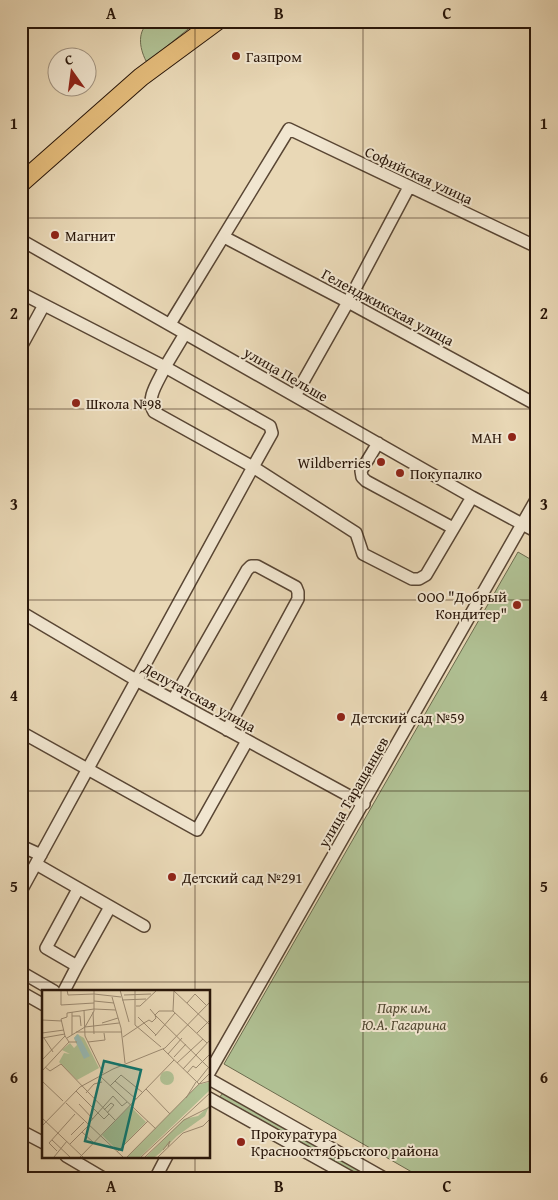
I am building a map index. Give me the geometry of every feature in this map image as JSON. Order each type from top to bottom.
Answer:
[{"type":"highway","points":[[22,178],[141,77],[217,21]]},
{"type":"street","name":"Софийская улица","points":[[224,237],[289,130],[537,247]]},
{"type":"street","points":[[295,396],[348,302],[409,186]]},
{"type":"street","points":[[170,324],[224,237]]},
{"type":"street","name":"Геленджикская улица","points":[[224,237],[537,405]]},
{"type":"street","name":"улица Пельше","points":[[21,240],[472,497],[537,532]]},
{"type":"street","points":[[21,293],[165,367],[270,426],[272,433],[21,891]]},
{"type":"street","points":[[21,347],[44,305]]},
{"type":"street","points":[[183,333],[183,337],[165,367],[150,399],[150,406],[154,412],[253,467],[356,533],[363,554],[412,579],[419,579],[426,575],[472,497]]},
{"type":"street","points":[[378,443],[361,471],[362,477],[366,481],[453,528]]},
{"type":"street","name":"улица Таращанцев","points":[[210,1071],[537,498]]},
{"type":"street","points":[[173,700],[251,566],[257,566],[296,586],[298,599],[227,730]]},
{"type":"street","name":"Депутатская улица","points":[[21,612],[136,680],[364,804]]},
{"type":"street","points":[[21,732],[198,830],[247,741]]},
{"type":"street","points":[[21,846],[78,889],[144,926]]},
{"type":"street","points":[[77,966],[46,948],[78,889]]},
{"type":"street","points":[[65,990],[110,906]]},
{"type":"street","points":[[21,972],[52,990]]},
{"type":"street","points":[[21,992],[42,1004]]},
{"type":"street","points":[[210,1080],[386,1179]]},
{"type":"street","points":[[210,1099],[354,1179]]},
{"type":"street","points":[[21,1130],[42,1142]]},
{"type":"street","points":[[69,1158],[105,1179]]},
{"type":"street","points":[[155,1179],[166,1158]]},
{"type":"green space","points":[[150,21],[198,21],[150,60],[146,61],[140,40],[143,30]]},
{"type":"green space","name":"Парк им. Ю.А. Гагарина","points":[[518,552],[537,563],[537,1171],[532,1179],[424,1179],[224,1064]]},
{"type":"green space","points":[[223,1093],[375,1179],[359,1179],[218,1099]]},
{"type":"place","name":"Газпром","points":[[236,56]]},
{"type":"place","name":"Магнит","points":[[55,235]]},
{"type":"place","name":"Школа №98","points":[[76,403]]},
{"type":"place","name":"МАН","points":[[512,437]]},
{"type":"place","name":"Wildberries","points":[[381,462]]},
{"type":"place","name":"Покупалко","points":[[400,473]]},
{"type":"place","name":"ООО \"Добрый Кондитер\"","points":[[517,605]]},
{"type":"place","name":"Детский сад №59","points":[[341,717]]},
{"type":"place","name":"Детский сад №291","points":[[172,877]]},
{"type":"place","name":"Прокуратура Краснооктябрьского района","points":[[241,1142]]}]
